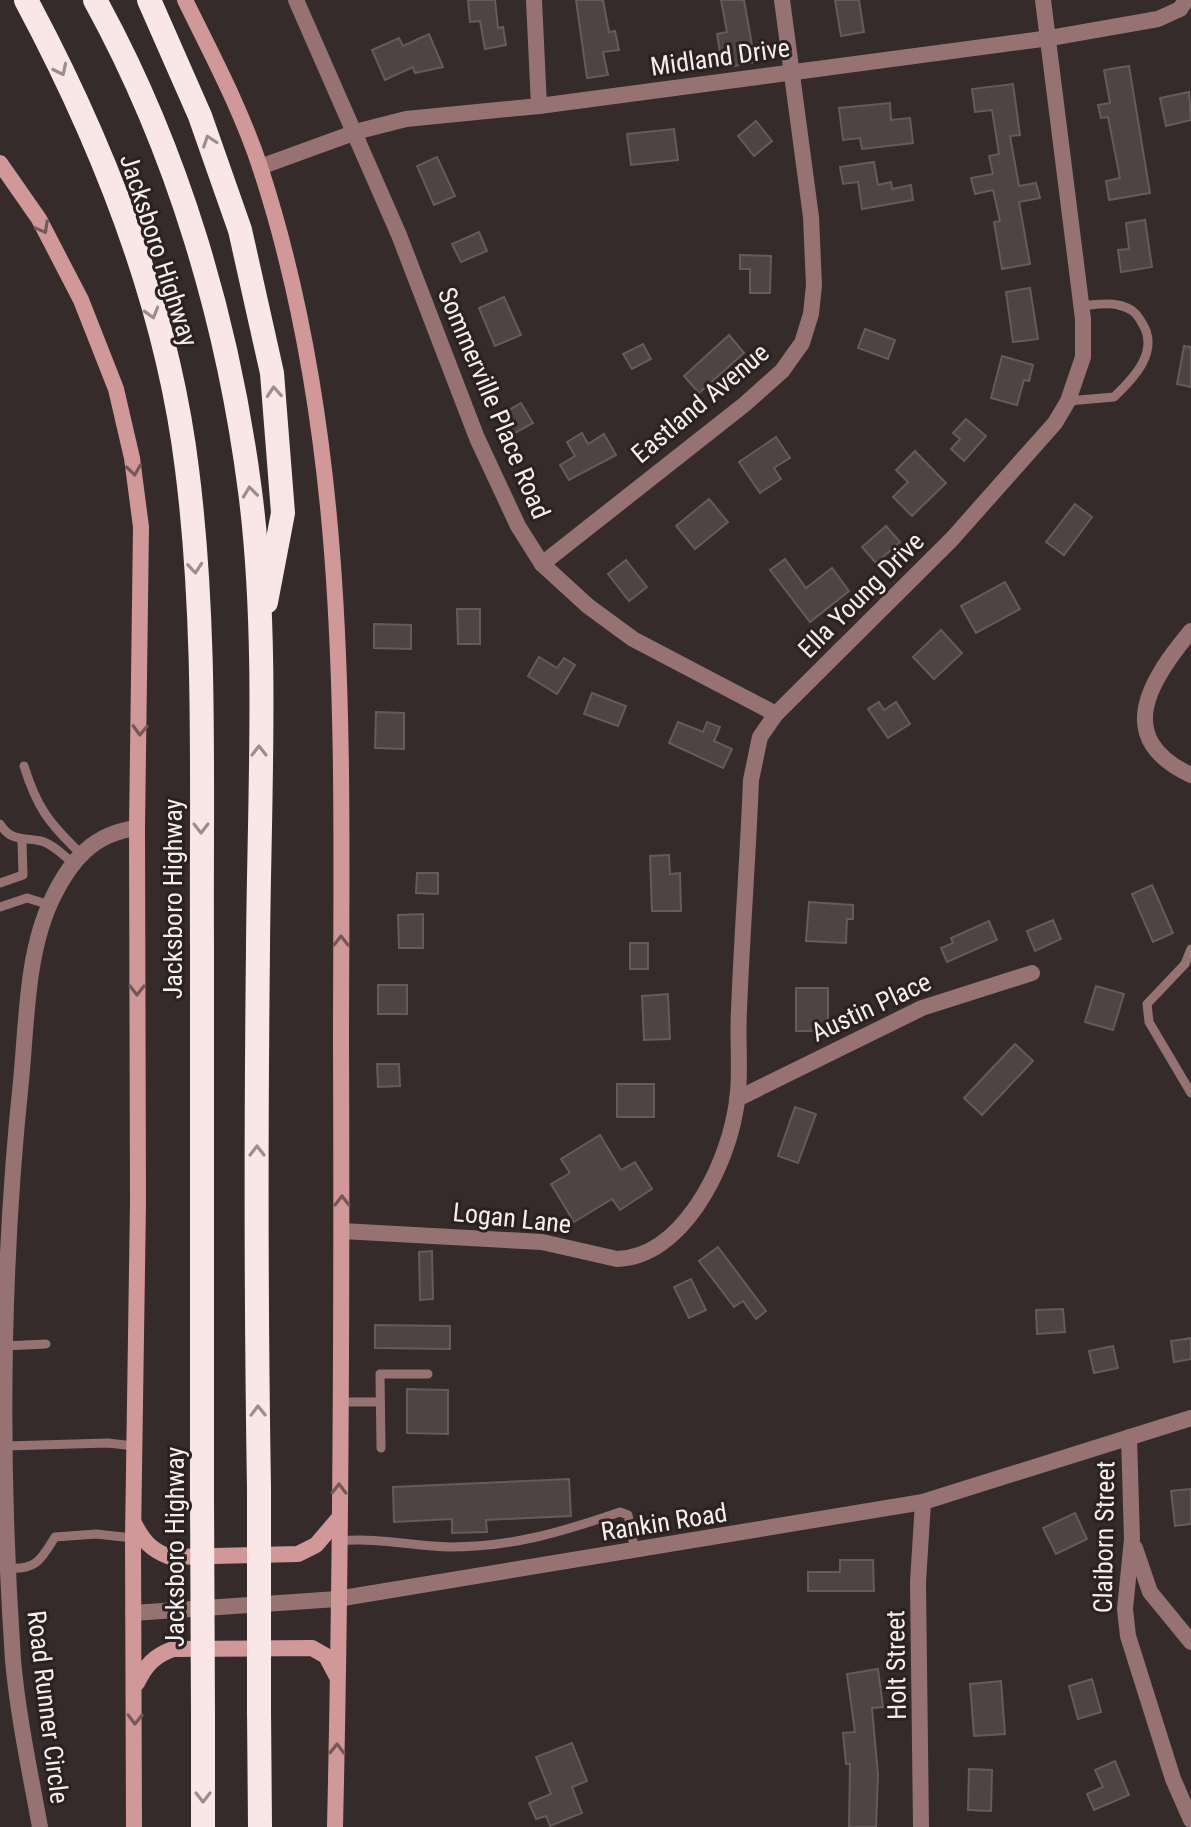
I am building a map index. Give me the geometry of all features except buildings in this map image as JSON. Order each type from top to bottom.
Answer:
[{"type":"highway","name":"Jacksboro Highway","points":[[26,0],[110,179],[139,263],[169,373],[187,468],[201,634],[203,1827]]},
{"type":"highway","name":"Jacksboro Highway","points":[[95,0],[143,97],[172,170],[206,271],[251,493],[259,636],[256,1321],[260,1827]]},
{"type":"highway","points":[[149,0],[200,116],[240,230],[272,373],[283,513],[259,636]]},
{"type":"main road","points":[[185,0],[218,67],[260,167],[309,353],[335,566],[341,784],[342,1231],[335,1827]]},
{"type":"main road","name":"Jacksboro Highway","points":[[0,163],[39,219],[81,300],[116,389],[132,458],[141,527],[133,1530],[134,1827]]},
{"type":"main road","points":[[133,1530],[155,1552],[170,1557],[298,1554],[316,1545],[339,1518]]},
{"type":"main road","points":[[135,1688],[146,1665],[173,1649],[312,1648],[326,1656],[338,1680]]},
{"type":"street","name":"Sommerville Place Road","points":[[296,0],[399,235],[477,438],[518,526],[542,564],[588,606],[633,639],[776,714]]},
{"type":"street","points":[[534,0],[539,106]]},
{"type":"street","name":"Eastland Avenue","points":[[542,564],[745,404],[782,371],[802,343],[811,314],[814,285],[811,217],[782,0]]},
{"type":"street","name":"Ella Young Drive","points":[[670,1236],[701,1198],[719,1163],[737,1099],[751,780],[760,737],[776,714],[952,539],[1055,423],[1068,401],[1083,357],[1081,306],[1043,0]]},
{"type":"street","name":"Midland Drive","points":[[260,167],[406,119],[539,106],[1050,38],[1158,19],[1180,9],[1186,0]]},
{"type":"street","points":[[1191,631],[1166,661],[1150,689],[1144,718],[1152,745],[1179,770],[1191,775]]},
{"type":"street","name":"Road Runner Circle","points":[[40,1827],[17,1691],[5,1446],[4,1281],[23,1055],[31,980],[42,925],[50,905],[77,859],[101,837],[137,828]]},
{"type":"street","name":"Austin Place","points":[[737,1099],[922,1008],[1032,973]]},
{"type":"street","name":"Logan Lane","points":[[342,1231],[542,1242],[617,1259],[630,1259],[670,1236]]},
{"type":"street","name":"Rankin Road","points":[[133,1613],[337,1599],[923,1502],[1191,1418]]},
{"type":"street","name":"Claiborn Street","points":[[1129,1437],[1132,1539],[1125,1609],[1128,1636],[1173,1779],[1191,1820]]},
{"type":"street","name":"Holt Street","points":[[921,1827],[918,1582],[923,1502]]},
{"type":"street","points":[[1132,1539],[1150,1592],[1191,1642]]},
{"type":"lane","points":[[1068,401],[1114,397],[1136,376],[1148,350],[1146,330],[1134,311],[1116,304],[1081,306]]},
{"type":"lane","points":[[24,766],[36,804],[77,859]]},
{"type":"lane","points":[[0,824],[6,833],[22,841],[40,841],[77,859]]},
{"type":"lane","points":[[0,883],[23,875],[22,841]]},
{"type":"lane","points":[[0,907],[27,898],[50,905]]},
{"type":"lane","points":[[1191,949],[1185,964],[1147,1004],[1149,1022],[1191,1093]]},
{"type":"lane","points":[[4,1346],[46,1344]]},
{"type":"lane","points":[[381,1448],[380,1374],[428,1374]]},
{"type":"lane","points":[[341,1402],[380,1402]]},
{"type":"lane","points":[[5,1446],[108,1443],[134,1446]]},
{"type":"lane","points":[[339,1541],[363,1538],[450,1547],[537,1540],[620,1512],[628,1515],[635,1551]]},
{"type":"lane","points":[[9,1568],[32,1567],[42,1561],[55,1537],[133,1530]]}]
